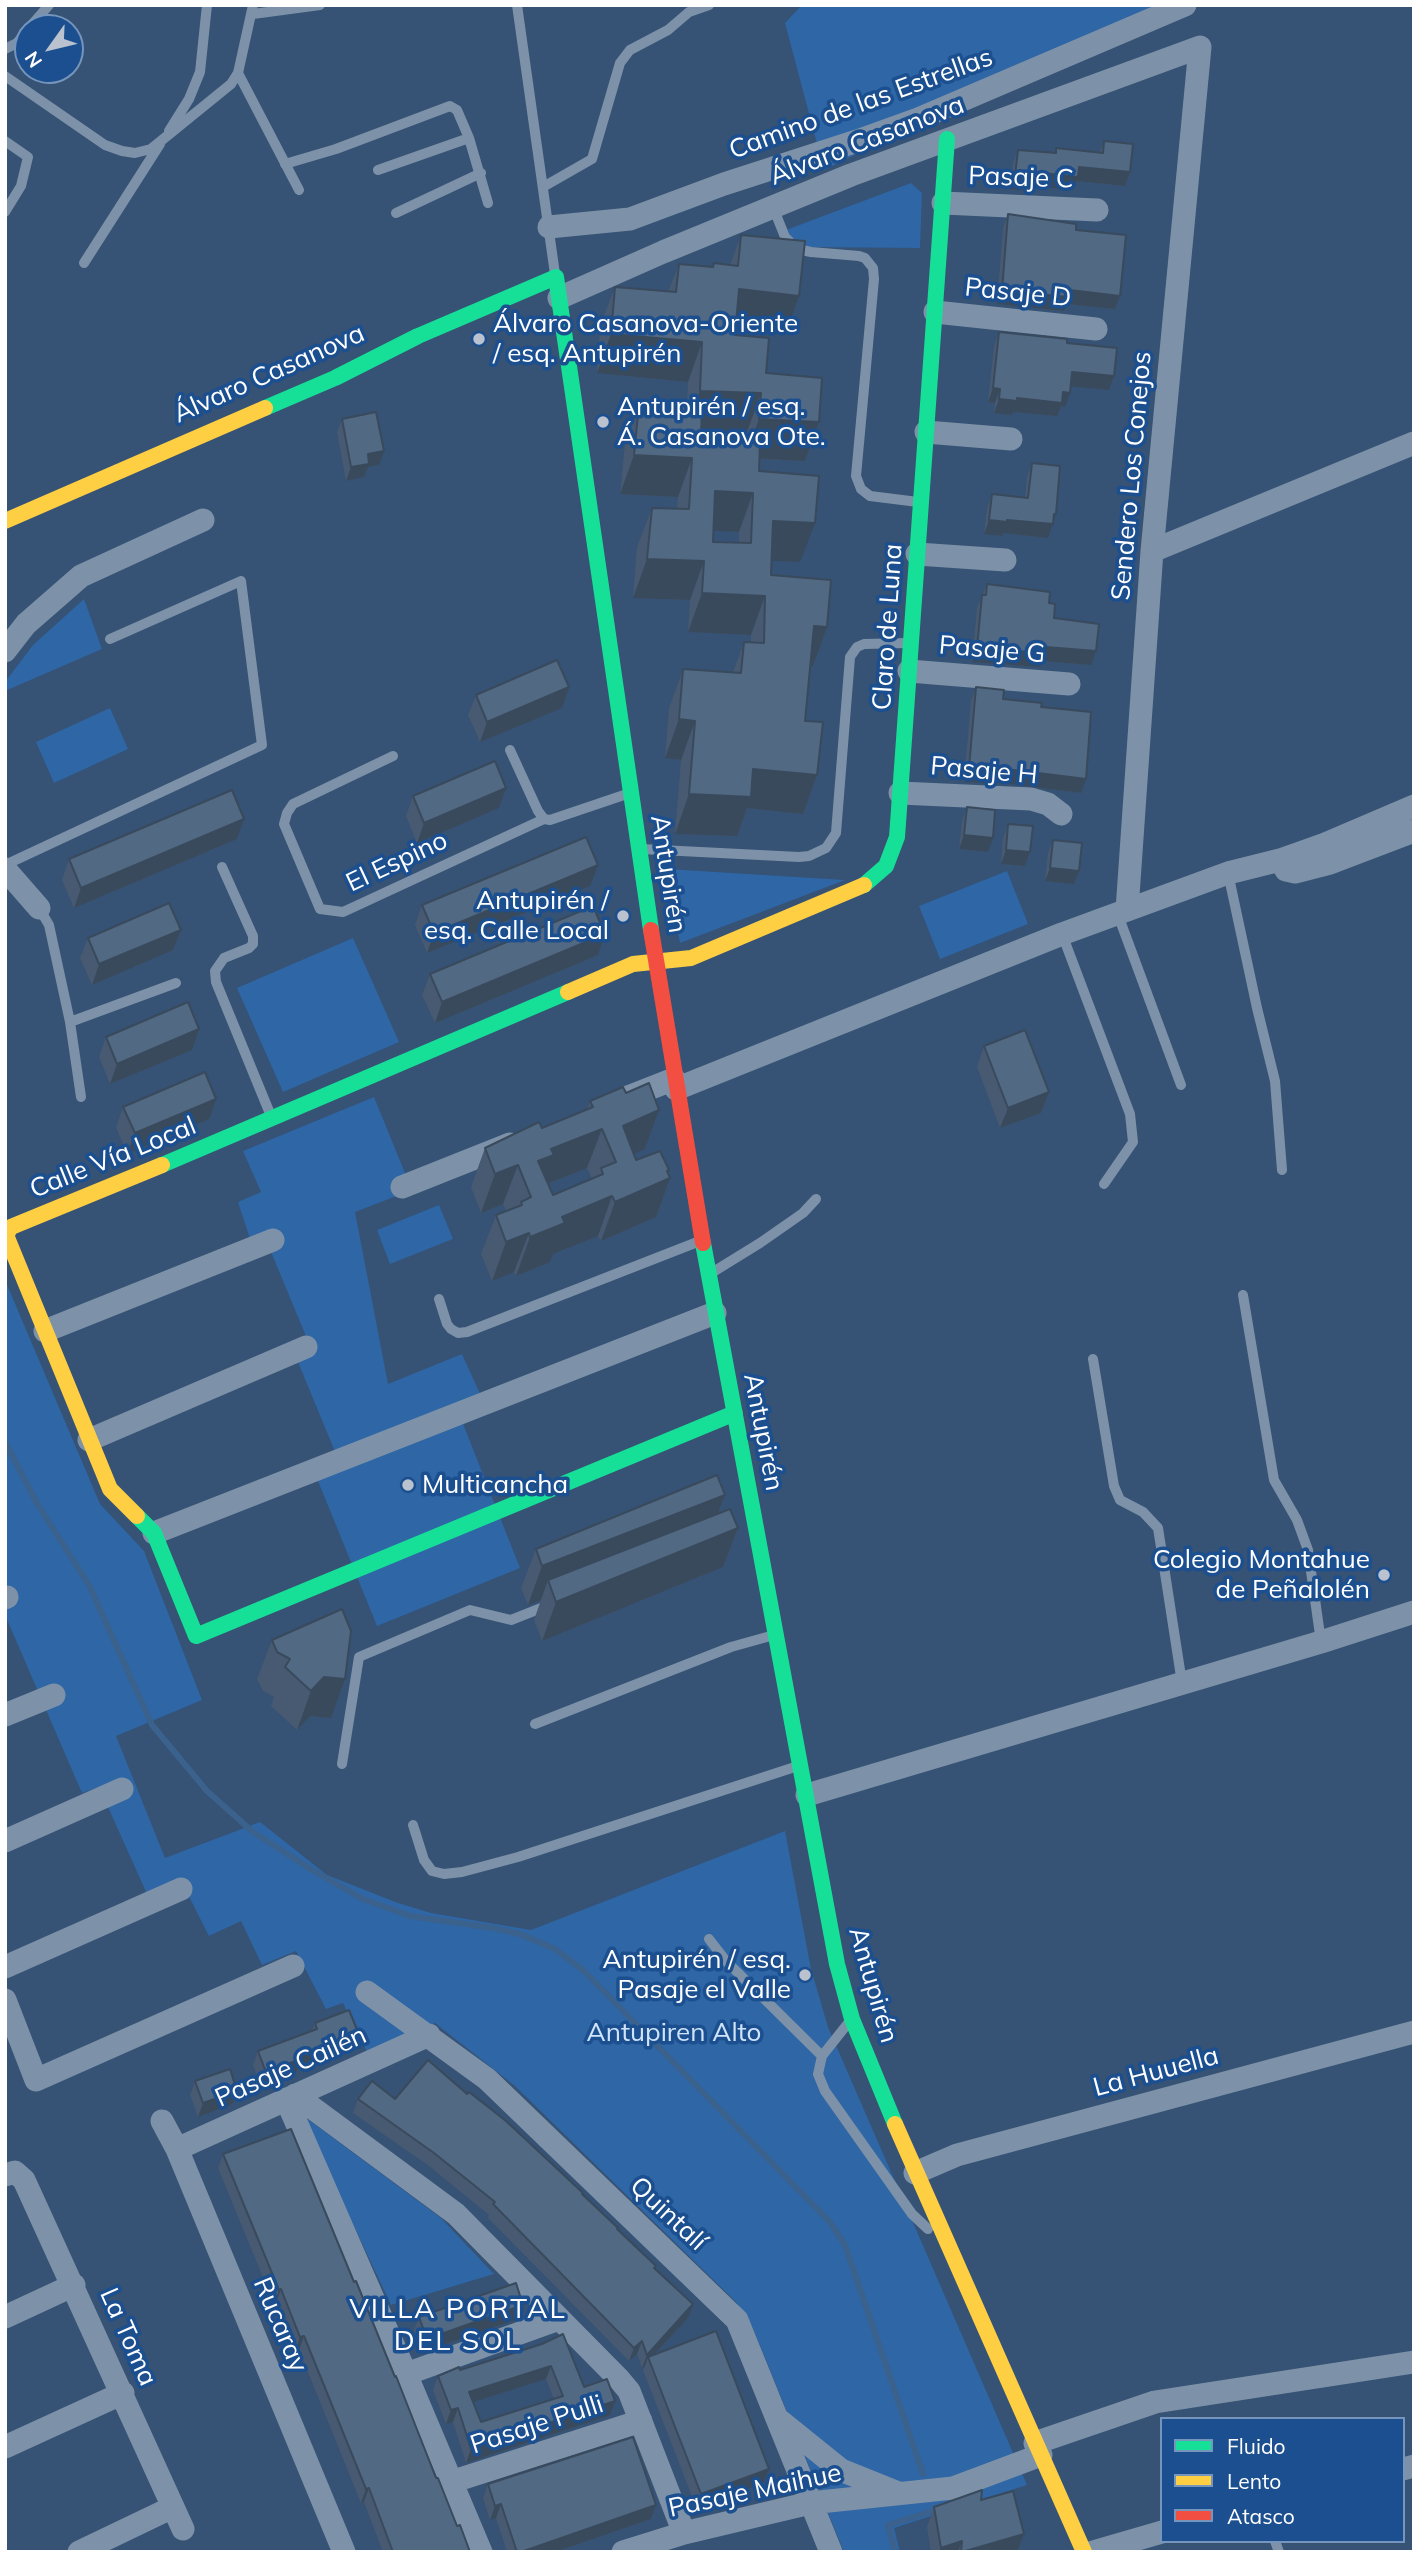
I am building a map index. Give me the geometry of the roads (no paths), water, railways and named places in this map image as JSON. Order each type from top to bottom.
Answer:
[{"type":"street","name":"Camino de las Estrellas","points":[[549,227],[630,219],[724,184],[857,141],[918,119],[1185,5]]},
{"type":"street","name":"Álvaro Casanova","points":[[5,521],[335,378],[418,336],[557,288],[947,139],[1200,47]]},
{"type":"street","name":"Sendero Los Conejos","points":[[1122,913],[1152,551],[1200,47]]},
{"type":"street","name":"Claro de Luna","points":[[657,961],[691,958],[867,884],[886,866],[895,848],[947,139]]},
{"type":"street","name":"Pasaje C","points":[[943,203],[1097,210]]},
{"type":"street","name":"Antupirén","points":[[557,288],[675,1084],[715,1313],[736,1413],[753,1534],[777,1634],[837,1964],[852,2019],[915,2173],[1084,2552]]},
{"type":"street","name":"Pasaje D","points":[[934,312],[1096,329]]},
{"type":"street","points":[[926,432],[1011,439]]},
{"type":"street","points":[[1152,551],[1414,443]]},
{"type":"street","points":[[5,651],[26,625],[81,576],[203,520]]},
{"type":"street","points":[[917,554],[1005,560]]},
{"type":"street","name":"Pasaje G","points":[[909,671],[1069,684]]},
{"type":"street","name":"Pasaje H","points":[[900,793],[1031,799],[1048,804],[1061,814]]},
{"type":"street","points":[[605,1106],[675,1084],[1062,934],[1228,873],[1280,860],[1325,844],[1414,806]]},
{"type":"street","points":[[1280,860],[1286,870],[1295,872],[1330,863],[1414,831]]},
{"type":"street","points":[[5,867],[39,908]]},
{"type":"street","name":"Calle Vía Local","points":[[657,961],[633,964],[272,1119],[11,1227],[6,1235],[110,1489],[154,1534],[196,1636],[736,1413]]},
{"type":"street","points":[[402,1187],[529,1136]]},
{"type":"street","points":[[44,1331],[273,1240]]},
{"type":"street","points":[[154,1534],[715,1313]]},
{"type":"street","points":[[89,1440],[306,1347]]},
{"type":"street","points":[[807,1795],[1321,1643],[1414,1612]]},
{"type":"street","points":[[5,1715],[54,1695]]},
{"type":"street","points":[[5,1841],[122,1788]]},
{"type":"street","points":[[5,1967],[181,1889]]},
{"type":"street","points":[[5,2000],[36,2080],[293,1966]]},
{"type":"street","name":"Quintalí","points":[[367,1992],[487,2079],[737,2320],[831,2552]]},
{"type":"street","name":"La Huuella","points":[[915,2173],[957,2155],[1414,2032]]},
{"type":"street","name":"Pasaje Cailén","points":[[177,2149],[429,2035]]},
{"type":"street","points":[[291,2097],[456,2214],[624,2385],[684,2533]]},
{"type":"street","points":[[291,2097],[481,2552]]},
{"type":"street","name":"Rucaray","points":[[162,2121],[177,2149],[344,2552]]},
{"type":"street","name":"La Toma","points":[[10,2174],[24,2180],[183,2529]]},
{"type":"street","points":[[5,2317],[74,2285]]},
{"type":"street","points":[[406,2374],[559,2319]]},
{"type":"street","name":"Pasaje Maihue","points":[[624,2552],[684,2533],[810,2503],[953,2488],[1038,2449],[1155,2402],[1414,2362]]},
{"type":"street","points":[[5,2447],[122,2393]]},
{"type":"street","name":"Pasaje Maihue","points":[[777,2419],[841,2470],[901,2494]]},
{"type":"street","name":"Pasaje Pulli","points":[[451,2482],[640,2421]]},
{"type":"street","points":[[79,2552],[173,2507]]},
{"type":"street","points":[[1093,2552],[1160,2533]]},
{"type":"lane","points":[[85,263],[189,99],[200,72],[207,5]]},
{"type":"lane","points":[[5,76],[105,145],[135,153],[151,149],[231,84],[238,73],[253,9],[320,5]]},
{"type":"lane","points":[[517,5],[557,288]]},
{"type":"lane","points":[[543,187],[592,159],[620,63],[630,50],[668,30],[689,12],[709,5]]},
{"type":"lane","points":[[238,73],[299,190]]},
{"type":"lane","points":[[285,164],[337,149],[450,106],[457,110],[469,138],[488,202]]},
{"type":"lane","points":[[377,170],[469,138]]},
{"type":"lane","points":[[5,141],[28,157],[21,187],[5,212]]},
{"type":"lane","points":[[396,213],[481,173]]},
{"type":"lane","points":[[773,207],[785,237],[797,248],[811,252],[859,256],[865,258],[873,268],[856,476],[861,489],[870,496],[921,502]]},
{"type":"lane","points":[[5,867],[262,745],[241,581],[110,639]]},
{"type":"lane","points":[[639,849],[800,857],[826,848],[836,833],[850,657],[857,647],[864,644],[911,643]]},
{"type":"lane","points":[[510,750],[544,819]]},
{"type":"lane","name":"El Espino","points":[[393,756],[293,804],[287,813],[284,824],[320,909],[343,912],[544,819],[550,820],[630,794]]},
{"type":"lane","points":[[222,867],[253,936],[253,944],[225,958],[219,964],[215,971],[216,982],[272,1119]]},
{"type":"lane","points":[[1228,873],[1256,1008],[1275,1081],[1282,1170]]},
{"type":"lane","points":[[39,908],[49,925],[70,1023],[81,1097]]},
{"type":"lane","points":[[1122,913],[1181,1085]]},
{"type":"lane","points":[[1062,934],[1130,1114],[1133,1142],[1104,1184]]},
{"type":"lane","points":[[70,1023],[176,983]]},
{"type":"lane","points":[[709,1274],[803,1213],[816,1199]]},
{"type":"lane","points":[[439,1299],[451,1329],[458,1333],[467,1332],[703,1240]]},
{"type":"lane","points":[[1243,1295],[1274,1480],[1297,1520],[1308,1550],[1321,1643]]},
{"type":"lane","points":[[1093,1359],[1114,1486],[1120,1500],[1143,1512],[1158,1528],[1182,1683]]},
{"type":"lane","points":[[342,1764],[359,1657],[470,1610],[511,1620],[561,1601]]},
{"type":"lane","points":[[535,1724],[731,1647],[777,1634]]},
{"type":"lane","points":[[413,1825],[424,1860],[432,1871],[444,1874],[461,1872],[518,1857],[800,1765]]},
{"type":"lane","points":[[709,1939],[726,1961],[822,2056]]},
{"type":"lane","points":[[852,2019],[822,2056],[818,2074],[825,2091],[912,2214],[950,2251]]},
{"type":"waterway","points":[[5,1442],[38,1505],[89,1585],[152,1725],[207,1791],[253,1832],[363,1899],[410,1916],[520,1934],[555,1949],[583,1970],[830,2222],[845,2245],[923,2474]]},
{"type":"waterway","points":[[895,2552],[888,2525],[936,2510],[935,2508]]},
{"type":"place","name":"Álvaro Casanova-Oriente / esq. Antupirén","points":[[479,339]]},
{"type":"place","name":"Antupirén / esq. Á. Casanova Ote.","points":[[603,422]]},
{"type":"place","name":"Antupirén / esq. Calle Local","points":[[623,916]]},
{"type":"place","name":"Multicancha","points":[[408,1485]]},
{"type":"place","name":"Colegio Montahue de Peñalolén","points":[[1384,1575]]},
{"type":"place","name":"Antupirén / esq. Pasaje el Valle","points":[[805,1975]]},
{"type":"district","name":"VILLA PORTAL DEL SOL","points":[[458,2326]]},
{"type":"park label","name":"Antupiren Alto","points":[[674,2033]]}]
